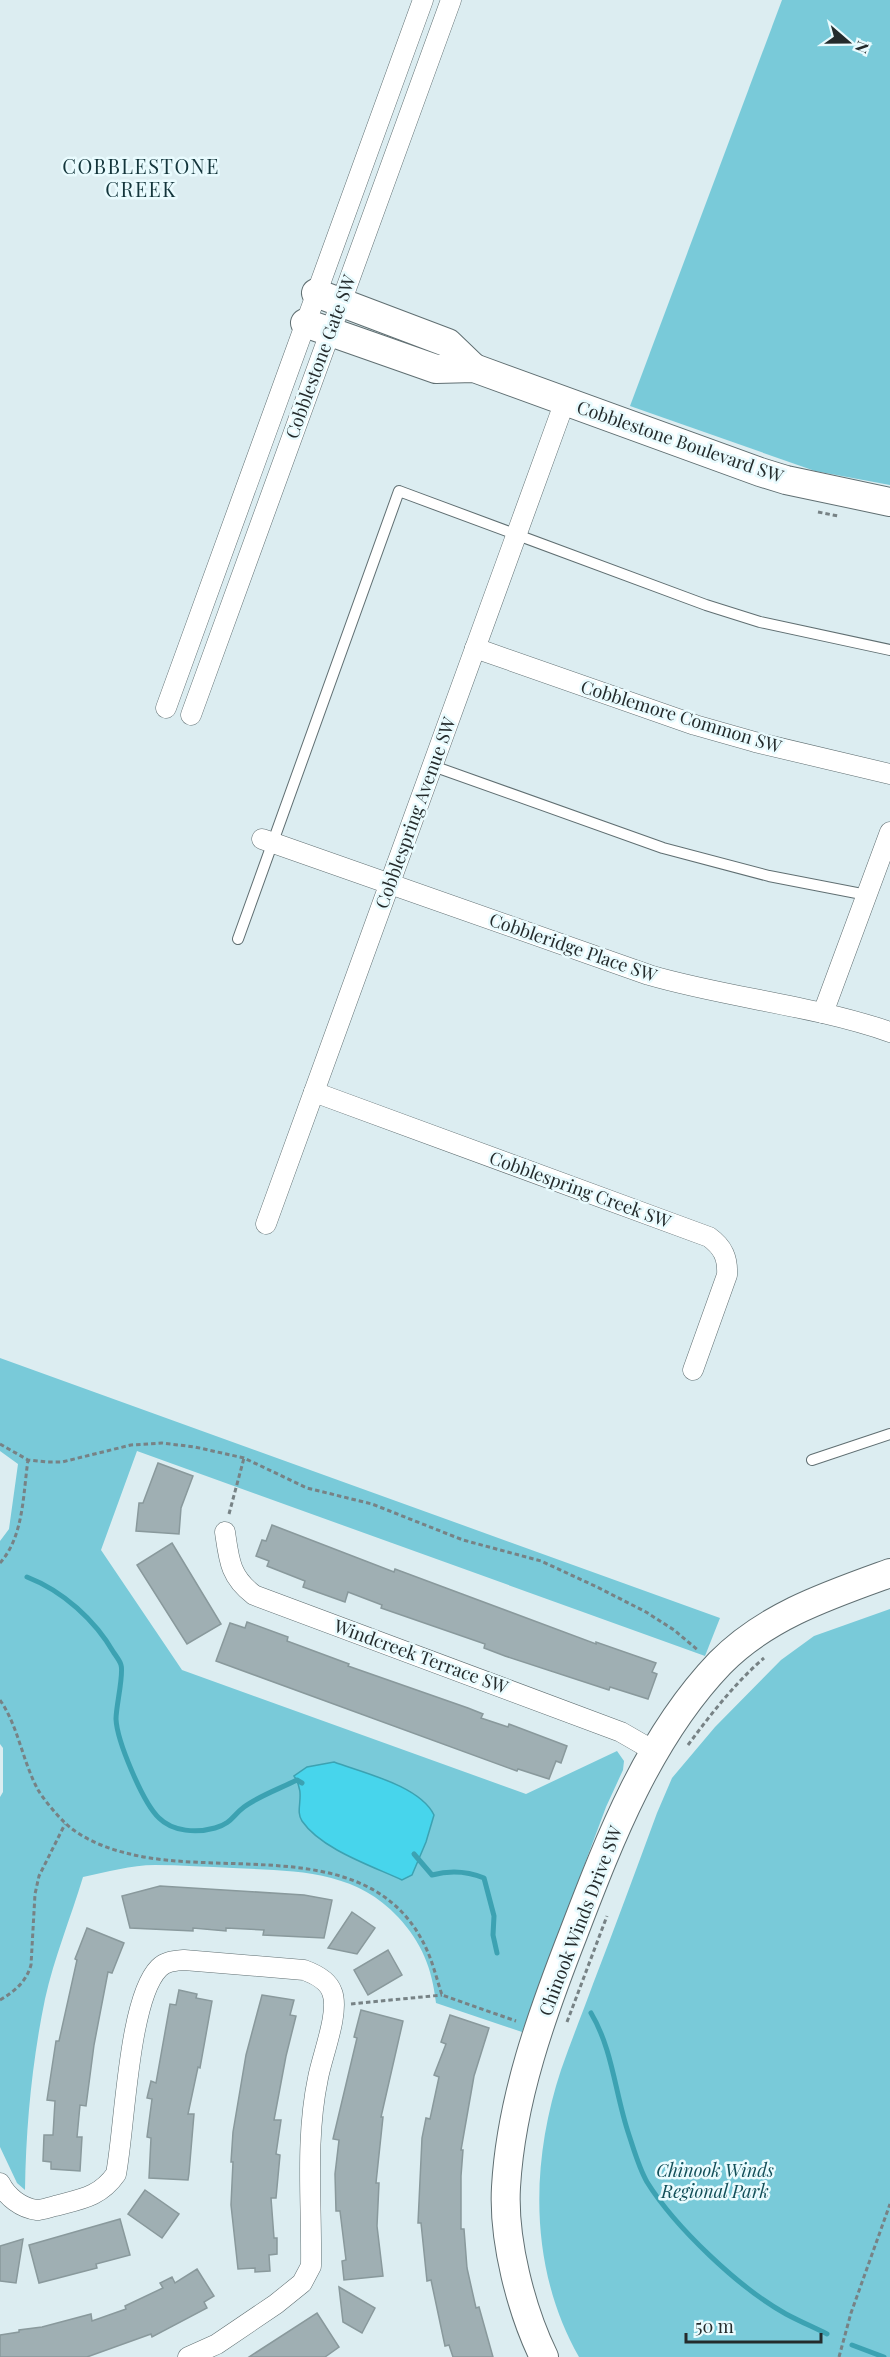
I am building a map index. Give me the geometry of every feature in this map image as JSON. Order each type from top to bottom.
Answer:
[{"type":"street","name":"Cobblestone Gate SW","points":[[191,715],[423,0]]},
{"type":"street","name":"Cobblestone Gate SW","points":[[328,297],[451,0]]},
{"type":"street","name":"Cobblestone Boulevard SW","points":[[328,297],[448,343],[474,368]]},
{"type":"street","name":"Cobblestone Gate SW","points":[[166,708],[318,327]]},
{"type":"street","name":"Cobblestone Boulevard SW","points":[[318,327],[436,369],[474,368],[786,480],[890,502]]},
{"type":"street","name":"Cobblespring Avenue SW","points":[[266,1224],[565,401]]},
{"type":"street","name":"Cobblemore Common SW","points":[[475,648],[685,722],[754,742],[890,774]]},
{"type":"street","points":[[823,1013],[890,832]]},
{"type":"street","name":"Cobbleridge Place SW","points":[[268,841],[649,975],[707,990],[823,1013],[890,1032]]},
{"type":"street","name":"Cobblespring Creek SW","points":[[314,1092],[709,1237],[720,1244],[728,1264],[727,1275],[693,1370]]},
{"type":"street","name":"Windcreek Terrace SW","points":[[225,1532],[230,1565],[241,1585],[254,1595],[621,1732],[654,1751]]},
{"type":"street","name":"Chinook Winds Drive SW","points":[[544,2357],[522,2299],[510,2242],[506,2190],[513,2120],[531,2054],[590,1890],[654,1751],[680,1712],[721,1663],[774,1621],[824,1597],[890,1573]]},
{"type":"street","points":[[0,2183],[6,2194],[19,2204],[38,2210],[89,2197],[107,2186],[116,2174],[128,2074],[146,1990],[158,1969],[168,1961],[184,1960],[304,1970],[320,1977],[332,1991],[334,2006],[317,2080],[310,2145],[310,2266],[302,2283],[276,2304],[218,2344],[189,2357]]},
{"type":"lane","points":[[238,939],[268,841],[399,491],[696,601],[760,622],[890,650]]},
{"type":"lane","points":[[432,766],[663,848],[770,876],[867,895]]},
{"type":"lane","points":[[812,1460],[890,1434]]},
{"type":"path","points":[[0,1443],[28,1460],[62,1462],[131,1445],[162,1443],[195,1447],[244,1458],[307,1488],[372,1504],[463,1540],[526,1556],[580,1578],[646,1612],[674,1630],[699,1652],[693,1659]]},
{"type":"path","points":[[225,1532],[244,1458]]},
{"type":"path","points":[[0,1563],[15,1539],[28,1460]]},
{"type":"path","points":[[686,1747],[748,1672],[765,1658]]},
{"type":"path","points":[[0,1700],[13,1726],[37,1789],[65,1823],[110,1850],[155,1860],[314,1869],[360,1883],[389,1902],[411,1924],[425,1947],[442,1995]]},
{"type":"path","points":[[0,2000],[18,1988],[27,1976],[31,1965],[35,1894],[39,1876],[65,1823]]},
{"type":"path","points":[[564,2031],[608,1913]]},
{"type":"path","points":[[334,2006],[442,1995],[516,2021]]},
{"type":"path","points":[[839,2357],[851,2313],[890,2204]]},
{"type":"green space","points":[[782,0],[890,0],[890,485],[815,471],[630,406]]},
{"type":"green space","points":[[0,1358],[720,1618],[705,1656],[137,1451],[101,1550],[182,1670],[526,1794],[617,1751],[624,1761],[623,1770],[606,1807],[522,2032],[436,2003],[429,1967],[413,1936],[381,1901],[342,1881],[300,1872],[165,1865],[128,1867],[83,1877],[45,1999],[30,2094],[25,2190],[17,2183],[0,2147],[0,1797],[3,1792],[3,1748],[0,1744],[0,1541],[9,1529],[18,1464],[0,1451]]},
{"type":"green space","name":"Chinook Winds Regional Park","points":[[890,1609],[890,2357],[579,2357],[563,2323],[551,2288],[543,2252],[540,2179],[544,2142],[561,2070],[657,1813],[672,1778],[715,1727],[781,1660],[814,1636]]},
{"type":"shaded area","points":[[334,1762],[404,1788],[427,1805],[434,1815],[412,1875],[402,1880],[348,1856],[321,1840],[302,1821],[299,1812],[300,1789],[294,1776],[307,1767]]},
{"type":"building","points":[[158,1463],[193,1476],[181,1508],[179,1534],[136,1531],[139,1503],[143,1503]]},
{"type":"building","points":[[272,1525],[394,1572],[395,1569],[596,1644],[596,1642],[656,1663],[652,1672],[657,1674],[648,1699],[610,1687],[609,1690],[505,1656],[484,1648],[485,1644],[381,1608],[382,1605],[348,1592],[345,1602],[303,1587],[305,1581],[267,1566],[269,1561],[256,1556],[262,1540],[266,1541]]},
{"type":"building","points":[[172,1543],[221,1624],[187,1644],[137,1565]]},
{"type":"building","points":[[247,1622],[288,1637],[287,1641],[349,1664],[348,1666],[483,1714],[481,1718],[508,1727],[509,1724],[567,1746],[561,1763],[556,1761],[549,1779],[518,1769],[517,1771],[216,1661],[230,1623],[245,1628]]},
{"type":"building","points":[[160,1886],[304,1895],[332,1900],[324,1938],[263,1935],[264,1930],[226,1928],[226,1931],[193,1928],[193,1931],[130,1928],[122,1896]]},
{"type":"building","points":[[352,1912],[375,1928],[357,1954],[328,1948]]},
{"type":"building","points":[[87,1928],[124,1943],[112,1973],[108,1972],[94,2045],[86,2106],[80,2105],[77,2137],[82,2137],[80,2171],[51,2169],[51,2162],[43,2161],[44,2135],[53,2135],[55,2101],[47,2100],[56,2041],[59,2041],[77,1960],[75,1959]]},
{"type":"building","points":[[388,1950],[402,1975],[368,1995],[354,1970]]},
{"type":"building","points":[[179,1990],[197,1994],[196,1998],[212,2001],[200,2068],[198,2067],[188,2114],[194,2114],[188,2180],[149,2178],[151,2138],[147,2137],[152,2099],[147,2098],[151,2081],[156,2083],[170,2004],[176,2005]]},
{"type":"building","points":[[262,1995],[294,2000],[290,2015],[296,2016],[274,2120],[281,2120],[276,2154],[280,2155],[276,2198],[271,2198],[277,2254],[269,2255],[270,2271],[255,2272],[255,2268],[238,2269],[231,2205],[233,2162],[231,2162],[233,2132],[246,2055]]},
{"type":"building","points":[[361,2010],[403,2021],[381,2117],[383,2117],[376,2183],[379,2183],[377,2226],[383,2276],[344,2280],[342,2261],[346,2260],[340,2211],[336,2211],[335,2174],[339,2140],[333,2139],[357,2038],[354,2037]]},
{"type":"building","points":[[450,2015],[489,2028],[474,2076],[461,2150],[463,2150],[461,2229],[464,2229],[467,2268],[476,2308],[479,2307],[493,2357],[453,2357],[449,2345],[445,2346],[431,2280],[427,2281],[421,2223],[418,2223],[422,2138],[426,2118],[430,2119],[439,2077],[434,2075],[446,2044],[441,2042]]},
{"type":"building","points":[[145,2190],[179,2214],[162,2238],[128,2214]]},
{"type":"building","points":[[120,2219],[130,2255],[96,2264],[97,2268],[39,2283],[29,2245]]},
{"type":"building","points":[[23,2239],[16,2283],[0,2281],[0,2246]]},
{"type":"building","points":[[197,2269],[214,2296],[204,2302],[207,2308],[152,2337],[151,2334],[87,2357],[0,2357],[0,2335],[91,2314],[92,2321],[126,2309],[125,2306],[163,2288],[160,2283],[172,2277],[175,2283]]},
{"type":"building","points":[[339,2287],[375,2308],[362,2333],[343,2322]]},
{"type":"building","points":[[317,2313],[339,2347],[325,2357],[249,2357]]},
{"type":"waterway","points":[[27,1577],[53,1590],[77,1608],[97,1629],[119,1660],[121,1675],[117,1729],[132,1771],[146,1799],[165,1823],[186,1830],[201,1831],[215,1828],[225,1824],[244,1807],[263,1796],[297,1780],[302,1783]]},
{"type":"waterway","points":[[414,1854],[432,1875],[458,1872],[484,1878],[494,1916],[493,1935],[497,1953]]},
{"type":"waterway","points":[[591,2013],[604,2042],[624,2120],[637,2159],[647,2182],[659,2200],[691,2237],[748,2289],[786,2314],[827,2334]]},
{"type":"waterway","points":[[852,2345],[884,2357]]},
{"type":"district","name":"COBBLESTONE CREEK","points":[[141,178]]}]
